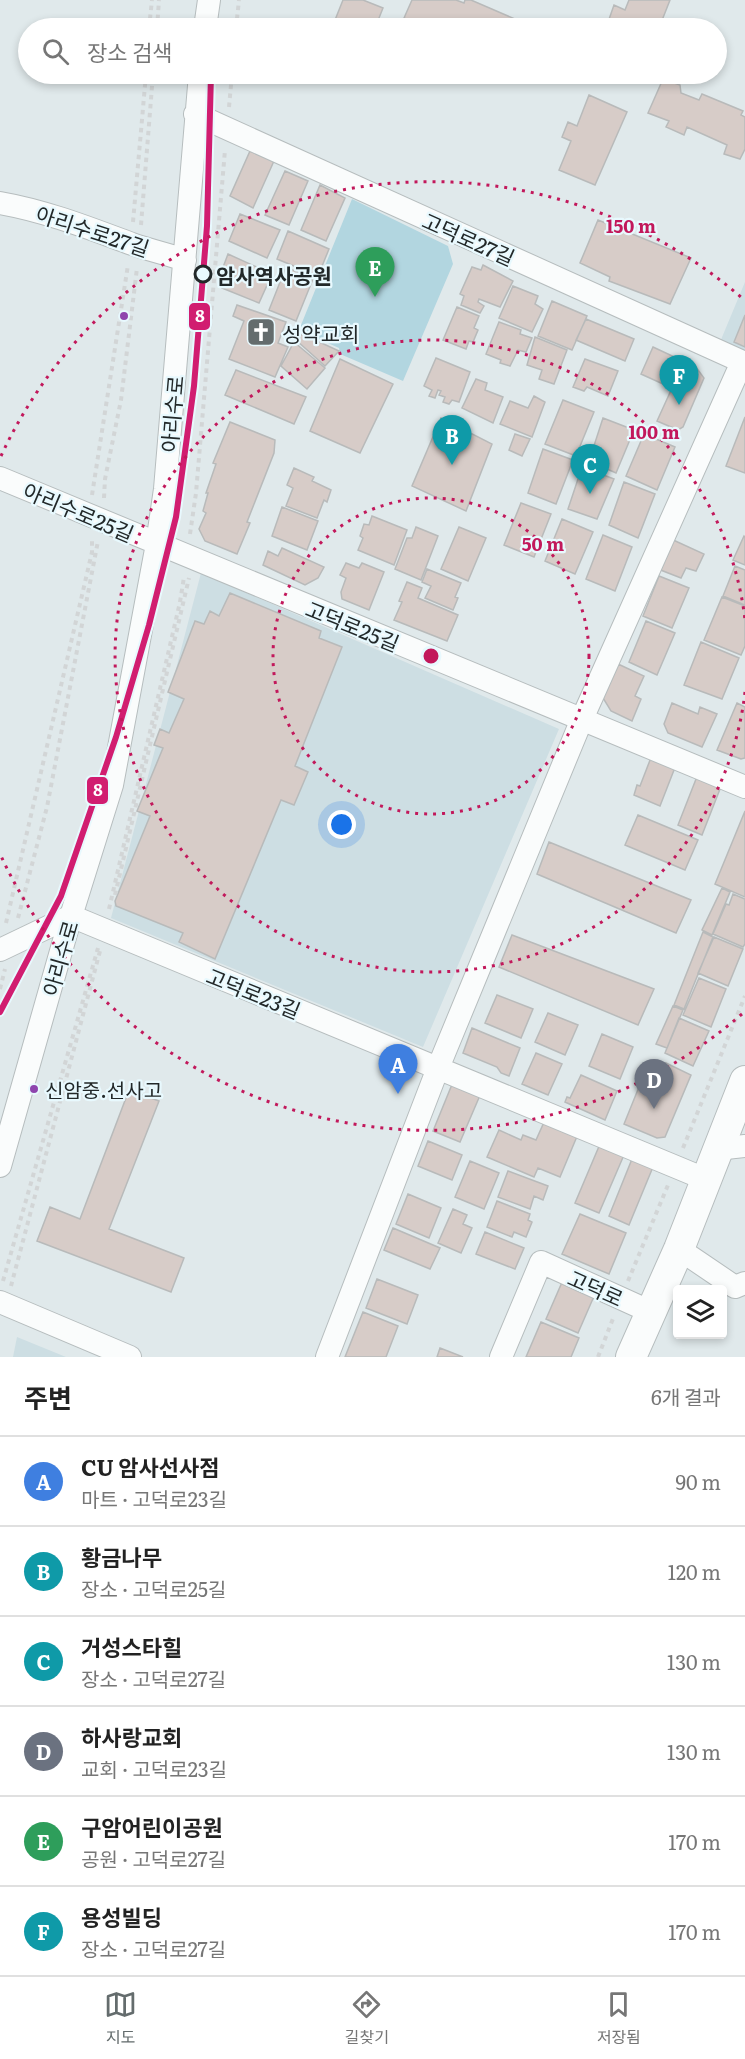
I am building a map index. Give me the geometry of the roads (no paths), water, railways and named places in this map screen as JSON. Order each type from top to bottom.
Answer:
[{"type":"main road","name":"고덕로","points":[[632,1357],[679,1249],[705,1179],[731,1148],[745,1080]]},
{"type":"street","points":[[206,18],[209,0]]},
{"type":"street","name":"아리수로","points":[[0,1166],[71,916],[112,785],[157,544],[164,496],[199,84]]},
{"type":"street","name":"고덕로27길","points":[[195,114],[743,363],[582,719]]},
{"type":"street","name":"아리수로27길","points":[[0,203],[90,227],[139,246],[185,260]]},
{"type":"street","name":"아리수로25길","points":[[0,478],[157,544]]},
{"type":"street","name":"고덕로25길","points":[[157,544],[745,787]]},
{"type":"street","points":[[327,1357],[438,1068],[582,719]]},
{"type":"street","points":[[6,947],[71,916]]},
{"type":"street","name":"고덕로23길","points":[[71,916],[705,1179]]},
{"type":"street","points":[[679,1249],[735,1287],[745,1283]]},
{"type":"street","name":"고덕로","points":[[501,1357],[541,1262],[651,1312]]},
{"type":"street","points":[[0,1302],[130,1357]]},
{"type":"place","name":"암사역사공원","points":[[203,274]]},
{"type":"place","name":"구암어린이공원","points":[[375,297]]},
{"type":"place","name":"성약교회","points":[[261,332]]},
{"type":"place","name":"용성빌딩","points":[[679,405]]},
{"type":"place","name":"황금나무","points":[[452,465]]},
{"type":"place","name":"거성스타힐","points":[[590,494]]},
{"type":"place","name":"신암중.선사고","points":[[34,1089]]},
{"type":"place","name":"CU 암사선사점","points":[[398,1094]]},
{"type":"place","name":"하사랑교회","points":[[654,1109]]}]
